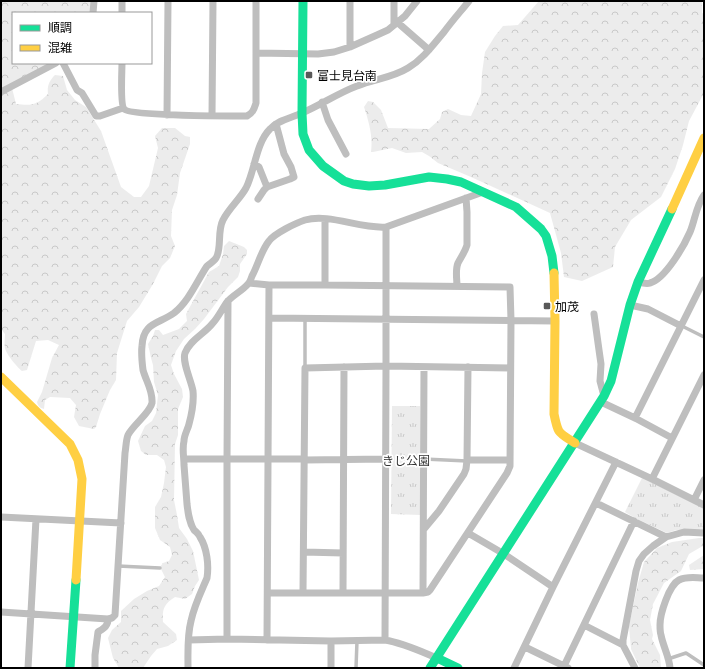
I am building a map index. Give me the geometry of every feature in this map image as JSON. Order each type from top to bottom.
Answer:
[{"type":"street","points":[[93,12],[94,1]]},
{"type":"street","points":[[122,1],[122,12]]},
{"type":"street","points":[[167,115],[168,1]]},
{"type":"street","points":[[212,116],[213,1]]},
{"type":"street","points":[[122,64],[122,97],[123,108],[125,111],[167,115],[247,116],[255,109],[256,103],[256,1]]},
{"type":"street","points":[[303,1],[302,113],[303,134],[309,150],[323,166],[344,181],[353,184],[369,186],[385,185],[420,178],[447,179],[461,182],[516,207],[537,225],[546,236],[553,264],[555,321],[554,419],[557,429],[561,434],[575,443],[704,505]]},
{"type":"street","points":[[350,1],[350,47]]},
{"type":"street","points":[[394,1],[396,24],[429,50]]},
{"type":"street","points":[[256,53],[318,54],[334,52],[350,47],[377,35],[396,24],[405,16],[417,1]]},
{"type":"street","points":[[1,612],[108,619],[115,615],[127,438],[150,407],[152,402],[151,392],[142,364],[142,344],[144,336],[150,326],[173,314],[182,306],[207,266],[218,256],[220,228],[223,220],[246,188],[259,148],[266,134],[271,128],[286,118],[302,113],[356,86],[387,77],[408,68],[429,50],[469,1]]},
{"type":"street","points":[[1,92],[54,64]]},
{"type":"street","points":[[64,64],[77,90],[82,93],[96,116],[123,108]]},
{"type":"street","points":[[322,102],[330,124],[346,154]]},
{"type":"street","points":[[258,199],[267,187],[294,177],[291,167],[284,154],[276,124]]},
{"type":"street","points":[[430,668],[603,399],[611,381],[630,305],[638,282],[704,138]]},
{"type":"street","points":[[254,164],[259,167],[267,187]]},
{"type":"street","points":[[188,668],[190,628],[194,610],[206,578],[207,563],[205,548],[189,520],[187,505],[184,440],[192,413],[193,399],[191,381],[185,361],[186,351],[192,342],[212,325],[228,301],[249,283],[269,241],[292,225],[307,219],[325,219],[378,228],[386,227],[483,192]]},
{"type":"street","points":[[638,282],[648,284],[653,282],[669,268],[680,253],[701,208],[700,200],[704,195]]},
{"type":"street","points":[[457,286],[457,268],[467,245],[468,212],[466,198]]},
{"type":"street","points":[[325,219],[325,285]]},
{"type":"street","points":[[385,640],[386,227]]},
{"type":"street","points":[[635,418],[704,280]]},
{"type":"street","points":[[249,283],[269,285],[510,287],[512,320],[509,470],[430,590],[423,593],[268,593]]},
{"type":"street","points":[[267,640],[269,285]]},
{"type":"street","points":[[227,639],[226,459],[228,301]]},
{"type":"street","points":[[630,305],[648,309],[681,326]]},
{"type":"street","points":[[594,314],[600,357],[600,380],[603,399]]},
{"type":"street","points":[[269,318],[555,321]]},
{"type":"street","points":[[303,593],[305,368],[386,366],[510,368]]},
{"type":"street","points":[[343,592],[344,367]]},
{"type":"street","points":[[423,593],[424,367]]},
{"type":"street","points":[[424,529],[439,511],[466,470],[468,367]]},
{"type":"street","points":[[652,479],[704,375]]},
{"type":"street","points":[[1,377],[70,444],[75,452],[81,470],[82,479],[70,668]]},
{"type":"street","points":[[603,399],[672,438]]},
{"type":"street","points":[[184,459],[386,459]]},
{"type":"street","points":[[467,460],[510,460]]},
{"type":"street","points":[[514,668],[616,462]]},
{"type":"street","points":[[694,500],[704,480]]},
{"type":"street","points":[[596,503],[666,537]]},
{"type":"street","points":[[1,517],[121,523]]},
{"type":"street","points":[[28,668],[36,519]]},
{"type":"street","points":[[525,647],[566,667],[584,625],[634,521]]},
{"type":"street","points":[[635,668],[623,646],[623,636],[636,571],[640,561],[644,554],[666,537],[684,532],[704,533]]},
{"type":"street","points":[[468,533],[504,554],[553,587]]},
{"type":"street","points":[[304,552],[343,553]]},
{"type":"street","points":[[670,668],[661,637],[660,625],[662,614],[673,586],[678,581],[685,578],[704,578]]},
{"type":"street","points":[[95,668],[97,635],[98,632],[106,627],[108,619]]},
{"type":"street","points":[[584,625],[623,646]]},
{"type":"street","points":[[189,640],[385,640],[400,643],[458,668]]},
{"type":"street","points":[[331,641],[331,668]]},
{"type":"lane","points":[[304,318],[305,368]]},
{"type":"lane","points":[[681,326],[704,337]]},
{"type":"lane","points":[[424,460],[467,460]]},
{"type":"lane","points":[[118,566],[160,568]]},
{"type":"lane","points":[[356,668],[357,640]]},
{"type":"lane","points":[[668,659],[686,653],[704,665]]},
{"type":"green space","points":[[1,1],[95,1],[94,12],[12,12],[12,64],[51,64],[12,88],[16,104],[26,105],[37,103],[48,94],[51,79],[55,75],[63,76],[67,90],[75,100],[86,107],[101,131],[121,187],[134,197],[141,197],[149,186],[158,148],[155,136],[162,128],[175,128],[185,136],[190,137],[190,144],[180,173],[177,195],[172,210],[171,236],[175,246],[170,258],[162,266],[139,307],[127,321],[117,353],[116,380],[110,390],[94,429],[79,426],[74,417],[76,405],[70,398],[50,397],[45,400],[44,409],[39,407],[37,403],[42,392],[52,358],[59,345],[48,340],[36,341],[27,370],[22,371],[7,354],[5,348],[5,334],[1,329]]},
{"type":"green space","points":[[539,1],[702,1],[702,13],[704,14],[704,93],[689,121],[675,169],[661,197],[631,220],[615,247],[613,267],[582,281],[564,277],[561,253],[550,213],[438,163],[422,152],[406,153],[392,148],[371,152],[370,129],[364,107],[368,101],[373,102],[381,110],[388,128],[429,129],[440,119],[442,112],[448,109],[461,115],[471,116],[481,94],[485,52],[503,26],[518,25]]},
{"type":"green space","points":[[229,241],[244,247],[247,250],[247,254],[240,264],[238,277],[228,287],[204,319],[184,339],[176,351],[171,365],[182,389],[183,397],[178,409],[178,435],[175,444],[174,500],[179,528],[193,551],[199,580],[192,594],[185,599],[175,597],[164,607],[163,622],[176,634],[177,640],[168,646],[157,649],[143,668],[119,668],[113,658],[108,638],[112,630],[121,622],[121,611],[134,599],[159,586],[165,577],[160,567],[163,563],[169,561],[172,555],[170,547],[160,540],[155,528],[155,507],[161,497],[164,483],[166,467],[164,460],[157,455],[146,455],[141,451],[138,441],[145,426],[152,421],[156,413],[158,395],[154,382],[153,365],[148,344],[155,330],[159,330],[163,335],[179,329],[187,321],[186,314],[209,272],[219,266],[224,246]]},
{"type":"green space","name":"きじ公園","points":[[392,406],[420,406],[420,515],[391,514]]},
{"type":"green space","points":[[642,478],[704,508],[704,531],[676,530],[667,533],[625,512]]},
{"type":"green space","points":[[704,538],[704,546],[689,554],[681,571],[664,583],[653,604],[650,620],[653,635],[652,639],[660,655],[661,668],[640,668],[631,649],[629,626],[644,562],[657,548],[672,542]]},
{"type":"green space","points":[[704,555],[704,569],[690,570],[689,565]]},
{"type":"traffic: fast","points":[[303,1],[303,134],[309,150],[323,166],[344,181],[369,186],[385,185],[429,177],[447,179],[461,182],[516,207],[541,229],[546,236],[552,256],[554,273]]},
{"type":"traffic: fast","points":[[430,668],[604,396],[611,381],[630,305],[638,282],[672,209]]},
{"type":"traffic: fast","points":[[70,668],[76,580]]},
{"type":"traffic: fast","points":[[437,658],[458,668]]},
{"type":"traffic: slow","points":[[672,209],[704,138]]},
{"type":"traffic: slow","points":[[554,273],[554,414],[560,432],[575,443]]},
{"type":"traffic: slow","points":[[1,377],[70,444],[78,460],[82,479],[76,580]]},
{"type":"place","name":"富士見台南","points":[[309,75]]},
{"type":"place","name":"加茂","points":[[547,306]]}]
